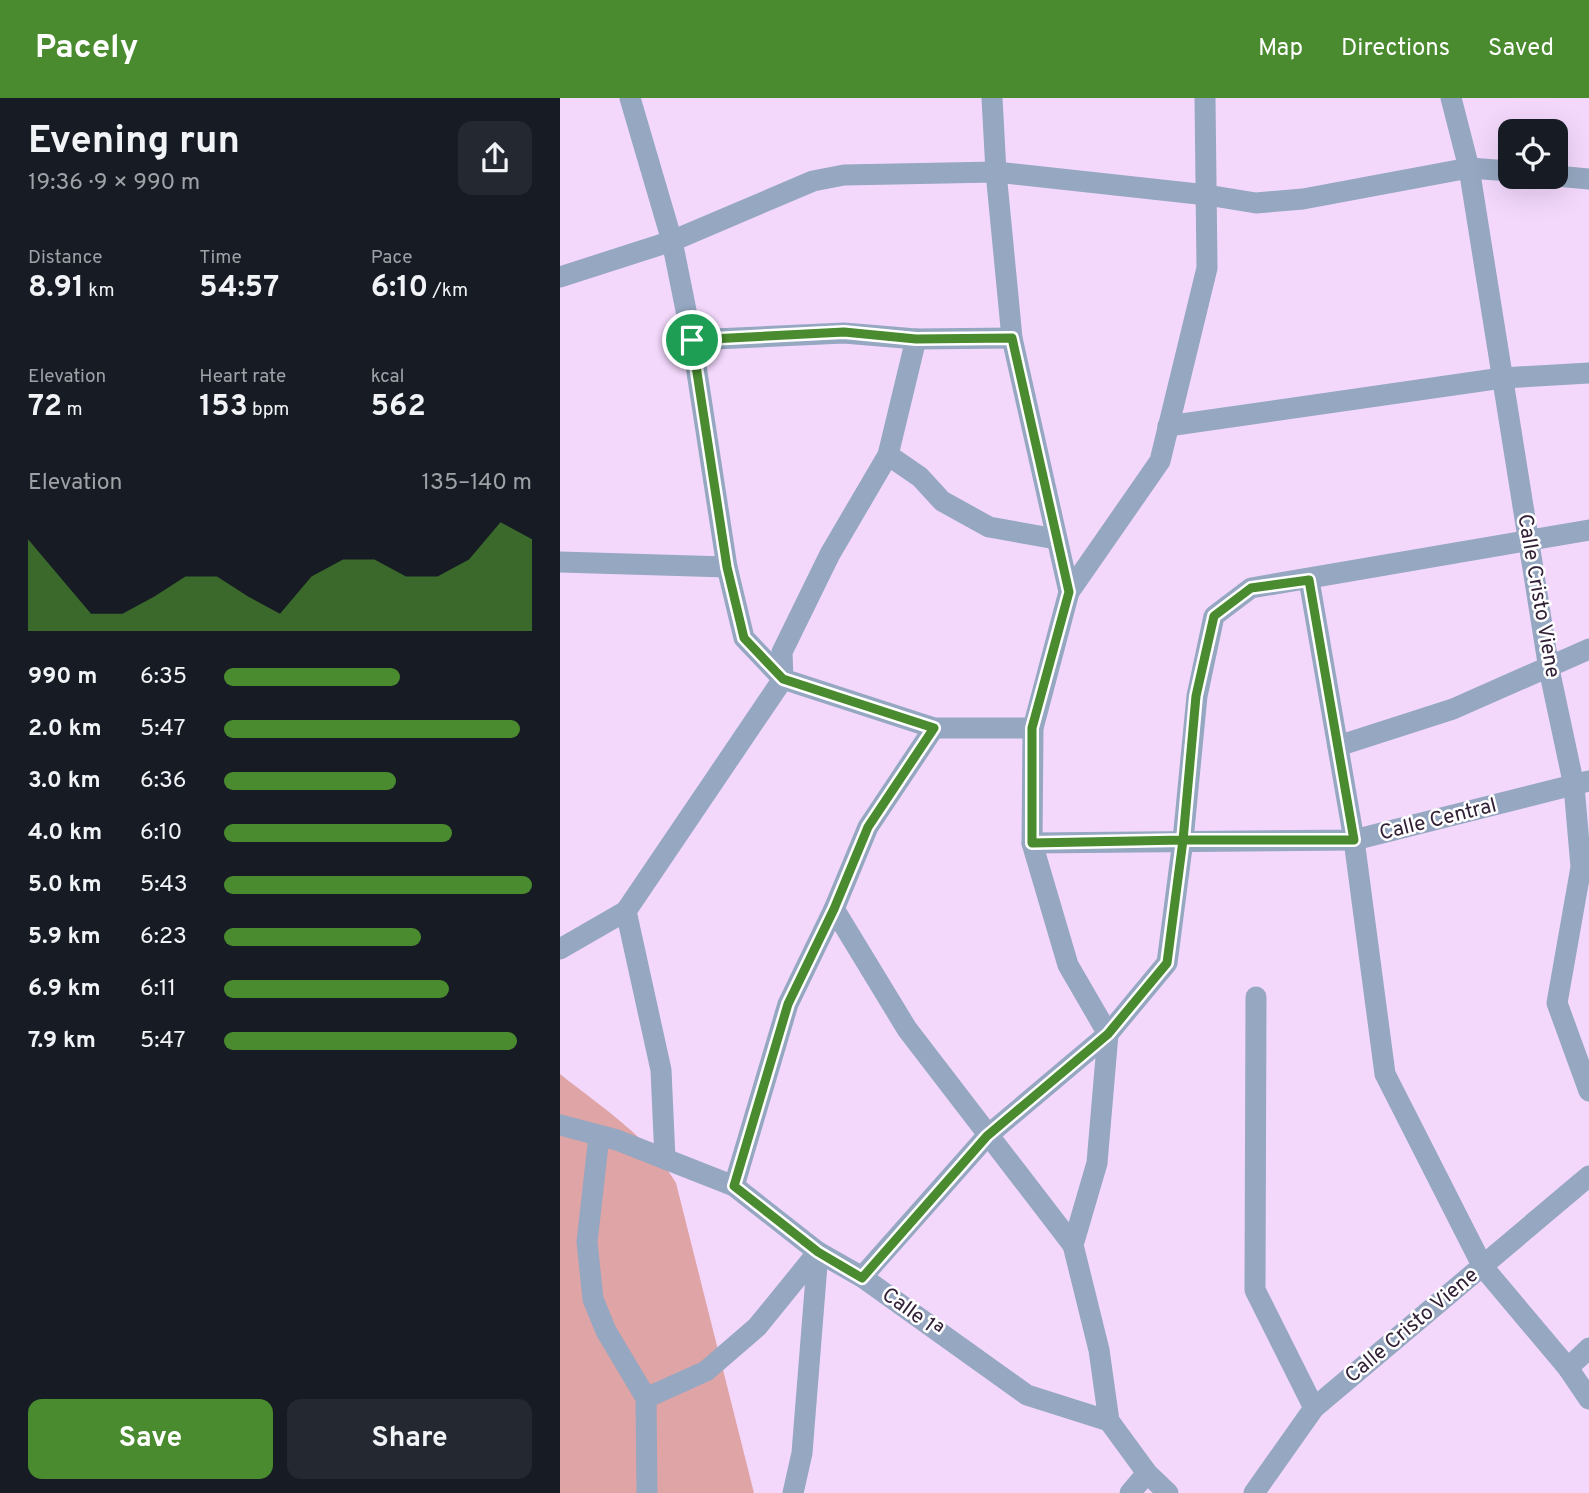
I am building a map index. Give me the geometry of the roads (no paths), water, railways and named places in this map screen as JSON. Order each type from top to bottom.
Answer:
[{"type":"street","points":[[630,98],[672,241],[692,340],[727,567],[744,638],[783,679],[934,728],[1032,728]]},
{"type":"street","points":[[992,98],[996,172],[1012,338],[1069,592]]},
{"type":"street","points":[[1073,1245],[1097,1163],[1108,1034],[1068,965],[1032,843],[1032,728],[1069,592],[1160,461],[1207,268],[1205,98]]},
{"type":"street","name":"Calle Cristo Viene","points":[[1451,98],[1469,168],[1549,669],[1582,783],[1581,867],[1557,1003],[1589,1091]]},
{"type":"street","points":[[560,277],[672,241],[813,181],[844,174],[996,172],[1207,195],[1256,203],[1291,200],[1469,168],[1498,171]]},
{"type":"street","points":[[1568,177],[1589,178]]},
{"type":"street","points":[[692,340],[844,332],[916,339],[1012,338]]},
{"type":"street","points":[[560,949],[626,911],[783,679],[782,652],[830,554],[888,455],[916,339]]},
{"type":"street","points":[[1168,426],[1502,377],[1589,373]]},
{"type":"street","points":[[888,455],[920,477],[942,501],[989,527],[1056,539]]},
{"type":"street","points":[[862,1278],[987,1136],[1108,1034],[1167,963],[1183,840],[1196,696],[1214,616],[1251,588],[1589,530]]},
{"type":"street","points":[[560,562],[727,567]]},
{"type":"street","points":[[1309,580],[1354,840],[1385,1074],[1483,1267],[1568,1368],[1589,1399]]},
{"type":"street","points":[[1338,746],[1453,709],[1549,669],[1589,649]]},
{"type":"street","points":[[734,1186],[788,1004],[834,909],[868,827],[934,728]]},
{"type":"street","name":"Calle Central","points":[[1032,843],[1354,840],[1582,783]]},
{"type":"street","points":[[834,909],[907,1029],[1073,1245],[1099,1350],[1109,1421],[1147,1473],[1168,1493]]},
{"type":"street","points":[[626,911],[661,1070],[665,1159]]},
{"type":"street","points":[[1256,997],[1255,1290],[1314,1408]]},
{"type":"street","name":"Calle 1ª","points":[[560,1125],[665,1159],[734,1186],[818,1252],[862,1278],[1027,1395],[1109,1421]]},
{"type":"street","points":[[599,1136],[587,1242],[593,1299],[606,1331],[646,1398],[647,1493]]},
{"type":"street","name":"Calle Cristo Viene","points":[[1254,1493],[1314,1408],[1589,1176]]},
{"type":"street","points":[[646,1398],[706,1371],[757,1327],[818,1252]]},
{"type":"street","points":[[793,1493],[802,1453],[818,1252]]},
{"type":"street","points":[[1568,1368],[1589,1348]]},
{"type":"street","points":[[1130,1493],[1147,1473]]}]
